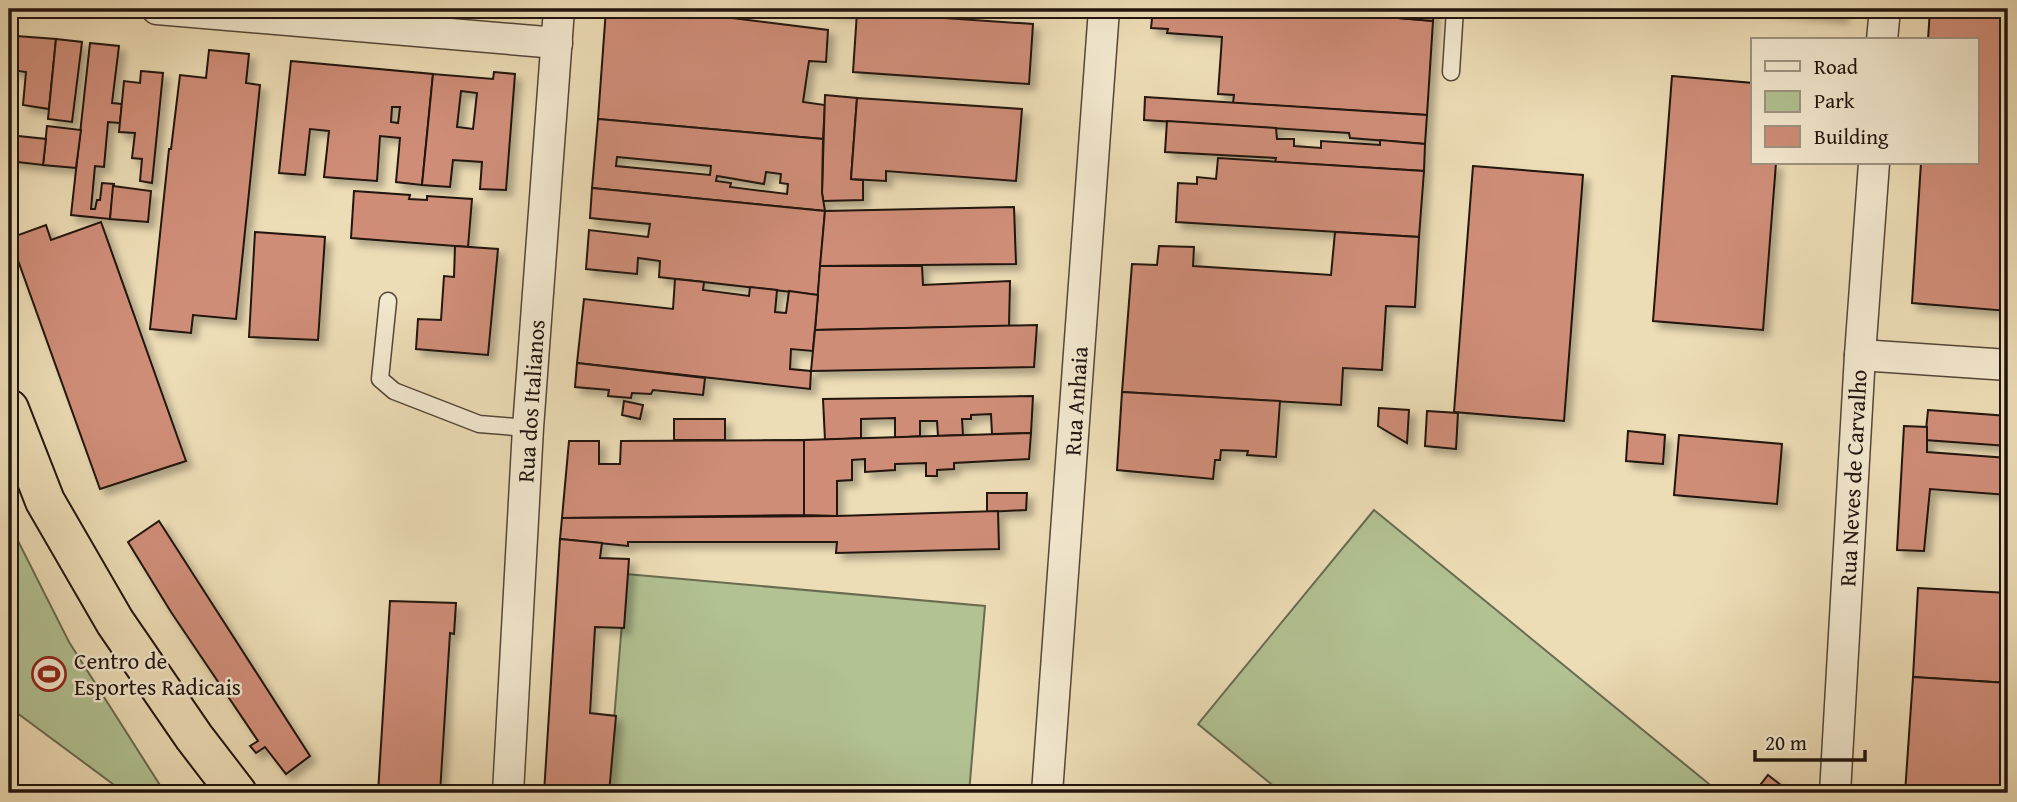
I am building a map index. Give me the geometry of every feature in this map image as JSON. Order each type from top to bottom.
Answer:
[{"type":"highway","points":[[9,409],[45,501],[115,622],[194,737],[237,793]]},
{"type":"street","points":[[157,9],[557,43]]},
{"type":"street","name":"Rua dos Italianos","points":[[508,793],[528,428],[559,9]]},
{"type":"street","name":"Rua Anhaia","points":[[1047,793],[1104,9]]},
{"type":"street","points":[[1882,38],[1885,9]]},
{"type":"street","name":"Rua Neves de Carvalho","points":[[1835,793],[1860,355],[1874,164]]},
{"type":"street","points":[[1860,355],[2008,365]]},
{"type":"lane","points":[[1451,72],[1455,9]]},
{"type":"lane","points":[[388,301],[380,379],[394,391],[479,424],[528,428]]},
{"type":"green space","points":[[1374,510],[1720,793],[1282,793],[1198,724]]},
{"type":"green space","name":"Centro de Esportes Radicais","points":[[9,523],[69,642],[165,793],[125,793],[9,707]]},
{"type":"green space","points":[[626,574],[985,606],[969,793],[608,793]]},
{"type":"building","points":[[606,9],[660,9],[828,30],[826,62],[809,61],[803,102],[825,105],[823,139],[598,119]]},
{"type":"building","points":[[829,9],[930,9],[929,17]]},
{"type":"building","points":[[1153,9],[1291,9],[1433,21],[1427,115],[1233,103],[1234,95],[1218,94],[1222,37],[1167,33],[1168,29],[1151,28]]},
{"type":"building","points":[[1291,9],[1434,9],[1433,21]]},
{"type":"building","points":[[1765,9],[1842,9],[1842,17]]},
{"type":"building","points":[[1930,9],[2008,11],[2008,311],[1912,303],[1921,164],[1979,164],[1979,38],[1928,38]]},
{"type":"building","points":[[857,12],[1033,24],[1029,84],[853,72]]},
{"type":"building","points":[[16,36],[56,39],[49,109],[23,105],[26,72],[12,70]]},
{"type":"building","points":[[56,39],[82,42],[72,122],[48,119]]},
{"type":"building","points":[[90,43],[119,46],[112,103],[122,104],[120,123],[108,122],[104,167],[95,166],[91,209],[95,209],[97,200],[100,200],[102,183],[114,184],[110,219],[71,215]]},
{"type":"building","points":[[209,50],[249,54],[246,83],[260,85],[236,319],[193,315],[191,333],[150,329],[169,149],[180,75],[206,78]]},
{"type":"building","points":[[291,61],[433,74],[422,185],[396,182],[400,138],[380,136],[377,181],[324,177],[329,131],[310,129],[305,175],[279,173]],"holes":[[[392,107],[400,107],[398,123],[391,122]]]},
{"type":"building","points":[[141,71],[163,73],[152,183],[140,181],[142,159],[132,158],[135,133],[119,132],[124,81],[140,83]]},
{"type":"building","points":[[494,72],[515,74],[506,190],[480,189],[482,162],[453,160],[450,187],[422,185],[433,74],[493,79]],"holes":[[[461,91],[477,93],[473,129],[457,127]]]},
{"type":"building","points":[[1672,76],[1751,83],[1751,164],[1776,164],[1763,330],[1653,321]]},
{"type":"building","points":[[825,95],[857,98],[851,179],[863,180],[863,200],[823,201]]},
{"type":"building","points":[[1145,97],[1427,115],[1425,144],[1350,138],[1349,133],[1144,120]]},
{"type":"building","points":[[857,98],[1022,109],[1016,181],[886,171],[886,181],[851,179]]},
{"type":"building","points":[[598,119],[823,139],[822,193],[825,211],[592,188]],"holes":[[[617,157],[711,166],[710,175],[616,166]],[[766,172],[781,174],[780,183],[788,184],[787,194],[730,187],[731,183],[716,181],[717,176],[764,184]]]},
{"type":"building","points":[[1167,121],[1276,128],[1277,139],[1294,139],[1294,146],[1321,148],[1321,141],[1380,145],[1380,140],[1425,144],[1424,171],[1275,162],[1276,158],[1165,152]]},
{"type":"building","points":[[47,126],[81,130],[76,168],[43,165]]},
{"type":"building","points":[[9,135],[46,139],[43,165],[9,161]]},
{"type":"building","points":[[1218,158],[1424,171],[1419,237],[1176,222],[1178,183],[1197,184],[1197,177],[1216,179]]},
{"type":"building","points":[[1473,166],[1583,175],[1564,421],[1454,412]]},
{"type":"building","points":[[113,186],[151,191],[148,222],[110,219]]},
{"type":"building","points":[[592,188],[825,211],[818,295],[659,277],[660,261],[638,258],[637,274],[586,269],[589,230],[648,237],[650,224],[590,218]]},
{"type":"building","points":[[354,191],[410,195],[409,199],[427,200],[427,196],[472,199],[468,247],[351,238]]},
{"type":"building","points":[[1014,207],[1016,264],[820,266],[825,211]]},
{"type":"building","points":[[101,222],[186,461],[100,489],[10,238],[46,225],[51,240]]},
{"type":"building","points":[[255,232],[325,237],[318,340],[249,337]]},
{"type":"building","points":[[1335,232],[1419,237],[1415,307],[1386,306],[1382,370],[1343,368],[1341,405],[1122,392],[1132,264],[1157,265],[1159,246],[1194,247],[1193,266],[1331,275]]},
{"type":"building","points":[[455,246],[498,249],[488,355],[416,349],[418,319],[441,320],[444,276],[454,277]]},
{"type":"building","points":[[820,266],[922,266],[923,285],[1010,281],[1009,326],[815,330]]},
{"type":"building","points":[[675,279],[704,282],[703,290],[749,296],[750,287],[777,290],[775,312],[786,313],[789,291],[818,295],[813,351],[791,349],[790,369],[811,371],[810,389],[577,363],[584,299],[673,309]]},
{"type":"building","points":[[1037,325],[1034,367],[811,371],[815,330]]},
{"type":"building","points":[[577,363],[705,378],[703,395],[653,390],[651,394],[632,393],[631,398],[608,396],[609,390],[575,387]]},
{"type":"building","points":[[1122,392],[1280,401],[1276,457],[1247,455],[1248,451],[1221,450],[1220,460],[1215,460],[1213,479],[1117,470]]},
{"type":"building","points":[[1033,396],[1031,433],[992,434],[991,414],[971,415],[971,419],[962,419],[963,435],[938,436],[937,421],[920,421],[920,436],[895,438],[895,418],[861,419],[861,438],[825,440],[823,399]]},
{"type":"building","points":[[624,401],[643,405],[640,419],[622,415]]},
{"type":"building","points":[[1379,408],[1409,410],[1407,443],[1378,426]]},
{"type":"building","points":[[1928,410],[2008,416],[2008,446],[1925,440]]},
{"type":"building","points":[[1427,411],[1458,413],[1456,449],[1425,446]]},
{"type":"building","points":[[674,419],[725,419],[725,440],[674,440]]},
{"type":"building","points":[[1904,426],[1927,427],[1927,452],[2008,458],[2008,495],[1930,489],[1924,551],[1897,550]]},
{"type":"building","points":[[1628,431],[1665,435],[1663,464],[1626,461]]},
{"type":"building","points":[[1031,433],[1029,459],[954,463],[954,469],[937,470],[937,476],[926,476],[926,463],[895,464],[895,470],[865,472],[865,459],[852,460],[852,480],[837,481],[837,516],[804,515],[804,440]]},
{"type":"building","points":[[1679,435],[1782,444],[1777,504],[1674,495]]},
{"type":"building","points":[[804,440],[804,515],[562,518],[569,441],[599,441],[599,464],[620,464],[621,441]]},
{"type":"building","points":[[987,493],[1027,493],[1026,510],[987,512]]},
{"type":"building","points":[[998,511],[999,549],[836,553],[837,542],[628,542],[628,546],[560,539],[562,518],[837,516]]},
{"type":"building","points":[[159,521],[310,756],[286,774],[265,747],[256,753],[250,746],[258,741],[171,612],[128,542]]},
{"type":"building","points":[[560,539],[602,543],[600,558],[629,559],[624,628],[595,627],[590,713],[616,716],[609,793],[544,793]]},
{"type":"building","points":[[1918,588],[2008,593],[2008,683],[1913,677]]},
{"type":"building","points":[[390,601],[456,603],[454,634],[450,633],[440,793],[378,793]]},
{"type":"building","points":[[1913,677],[2008,683],[2008,793],[1905,793]]},
{"type":"building","points":[[1768,775],[1791,793],[1754,793]]},
{"type":"place","name":"Centro de Esportes Radicais","points":[[49,674]]}]
